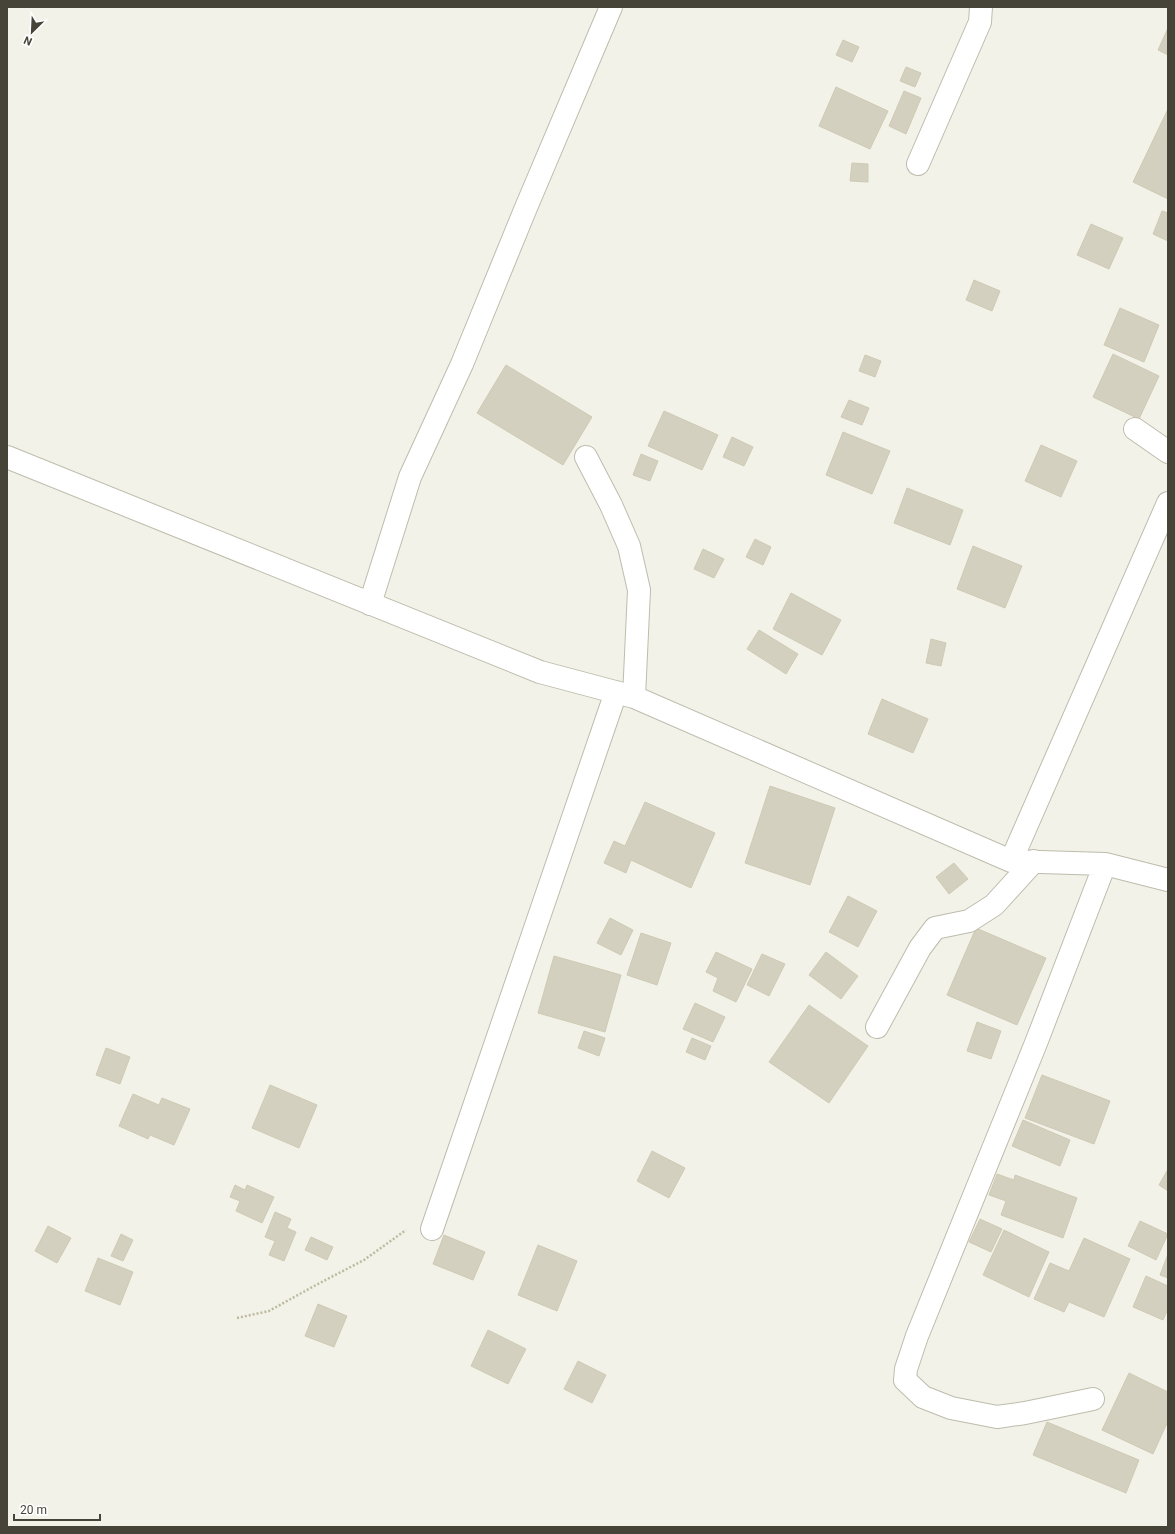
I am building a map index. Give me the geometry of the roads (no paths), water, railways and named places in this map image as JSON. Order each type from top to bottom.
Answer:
[{"type":"street","points":[[370,604],[410,477],[462,364],[611,7]]},
{"type":"street","points":[[918,164],[980,22],[981,7]]},
{"type":"street","points":[[1135,428],[1168,452]]},
{"type":"street","points":[[7,457],[540,672],[625,695],[1011,861],[1105,864],[1168,880]]},
{"type":"street","points":[[432,1229],[625,695],[639,590],[629,546],[611,505],[586,457]]},
{"type":"street","points":[[1011,861],[1168,503]]},
{"type":"street","points":[[877,1027],[920,948],[935,928],[970,921],[994,905],[1034,861]]},
{"type":"street","points":[[1093,1399],[997,1417],[951,1408],[923,1397],[905,1380],[906,1369],[917,1336],[1036,1043],[1105,864]]}]
